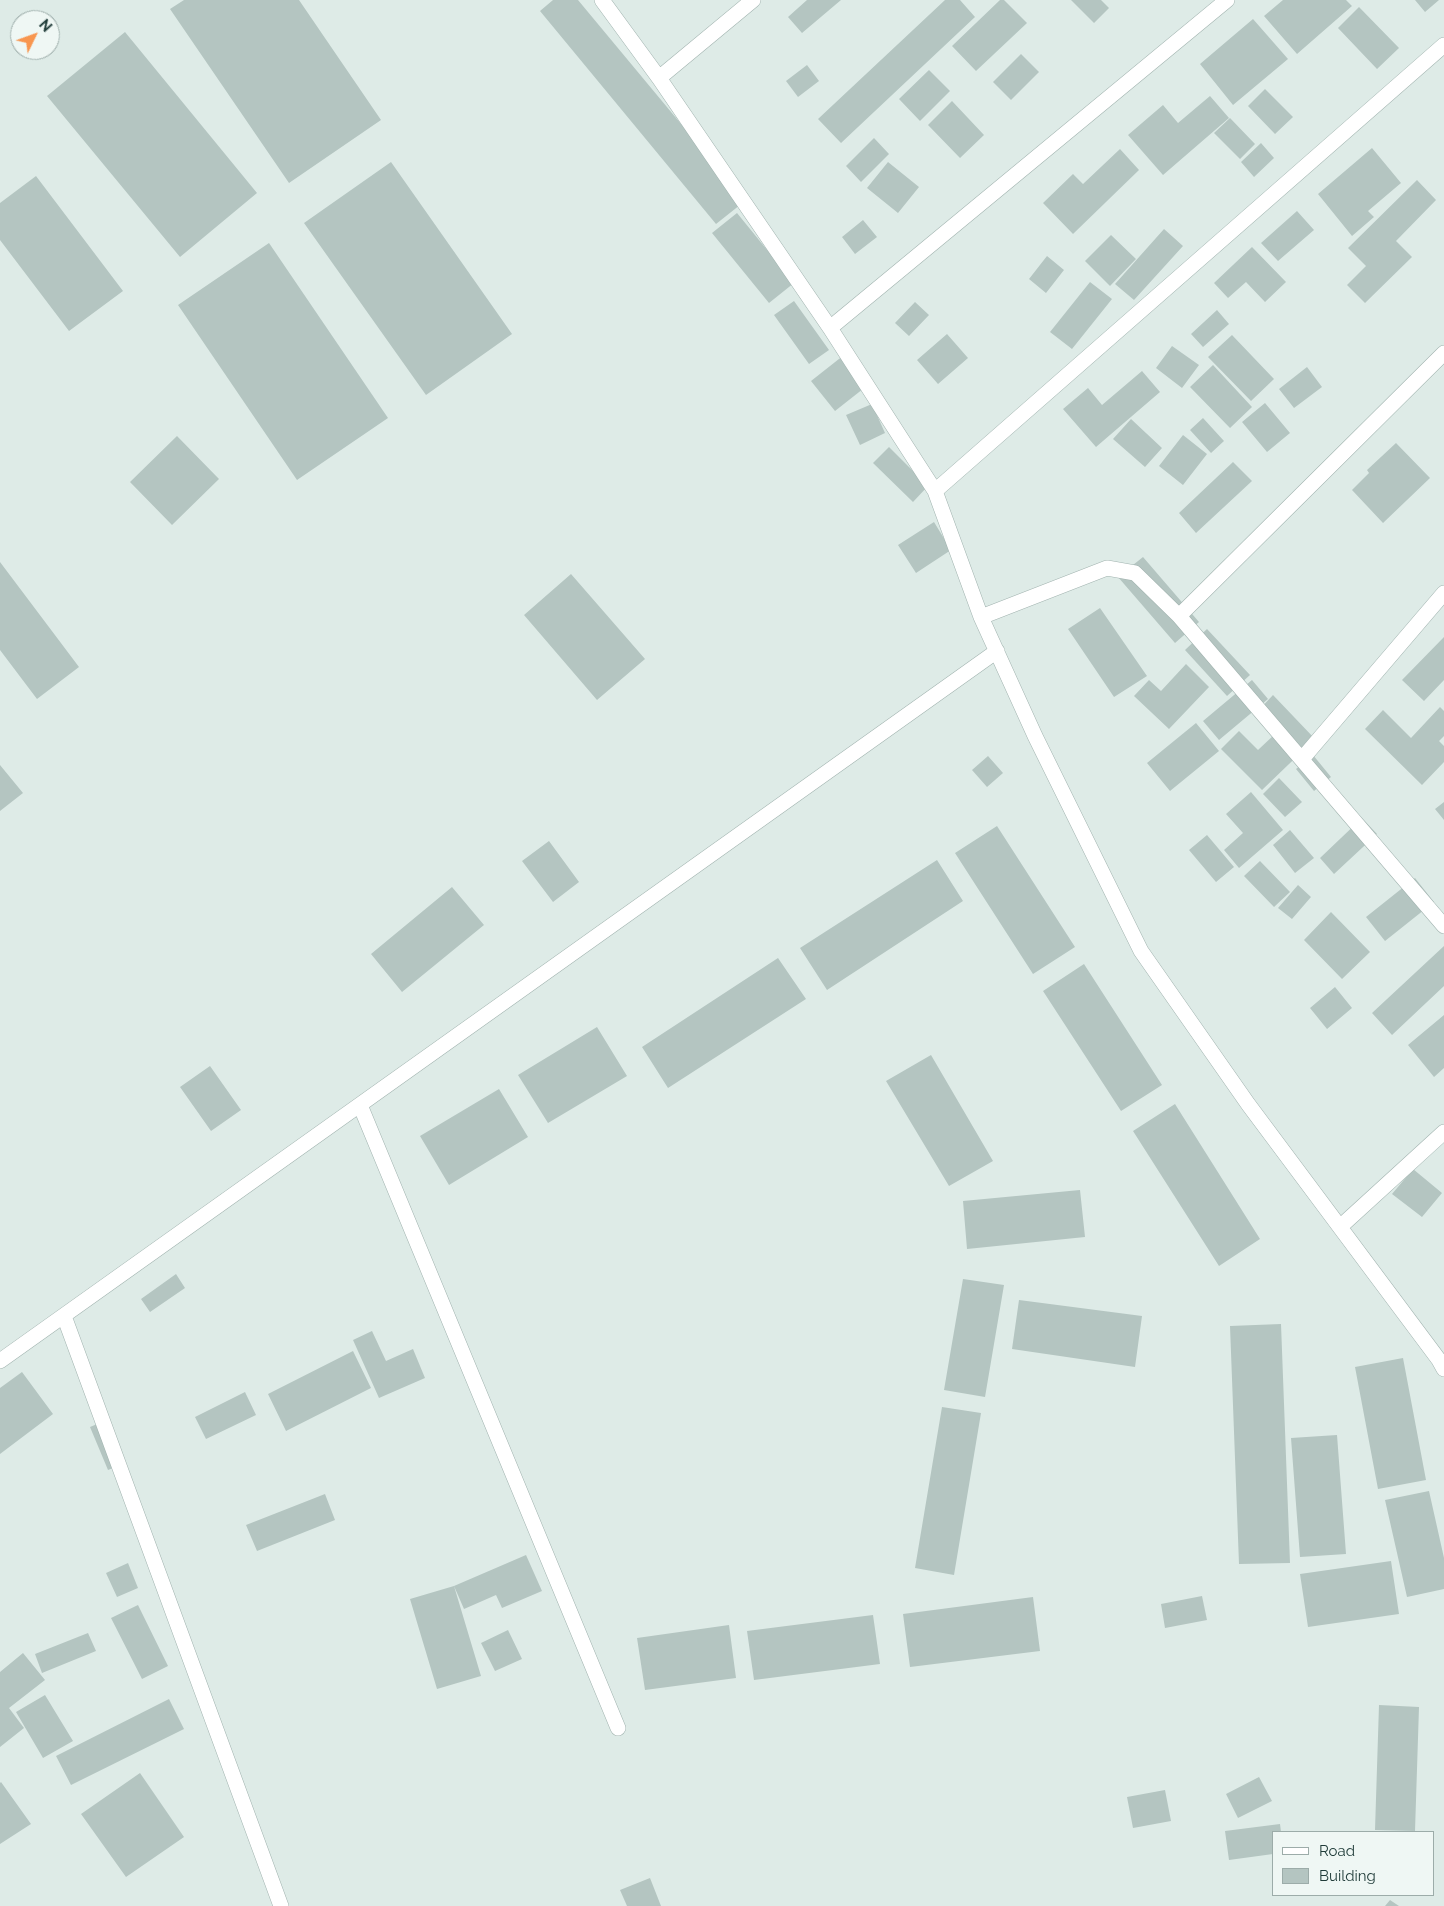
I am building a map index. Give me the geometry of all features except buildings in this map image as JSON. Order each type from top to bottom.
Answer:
[{"type":"street","points":[[602,0],[659,78],[830,328],[935,491],[982,618],[997,652],[1035,736],[1141,951],[1248,1104],[1444,1369]]},
{"type":"street","points":[[659,78],[753,0]]},
{"type":"street","points":[[830,328],[1227,0]]},
{"type":"street","points":[[935,491],[1444,45]]},
{"type":"street","points":[[1179,616],[1444,353]]},
{"type":"street","points":[[982,618],[1108,568],[1135,573],[1179,616],[1444,926]]},
{"type":"street","points":[[1302,759],[1444,593]]},
{"type":"street","points":[[0,1361],[997,652]]},
{"type":"street","points":[[360,1105],[618,1728]]},
{"type":"street","points":[[1340,1227],[1444,1132]]},
{"type":"street","points":[[64,1316],[281,1906]]}]
